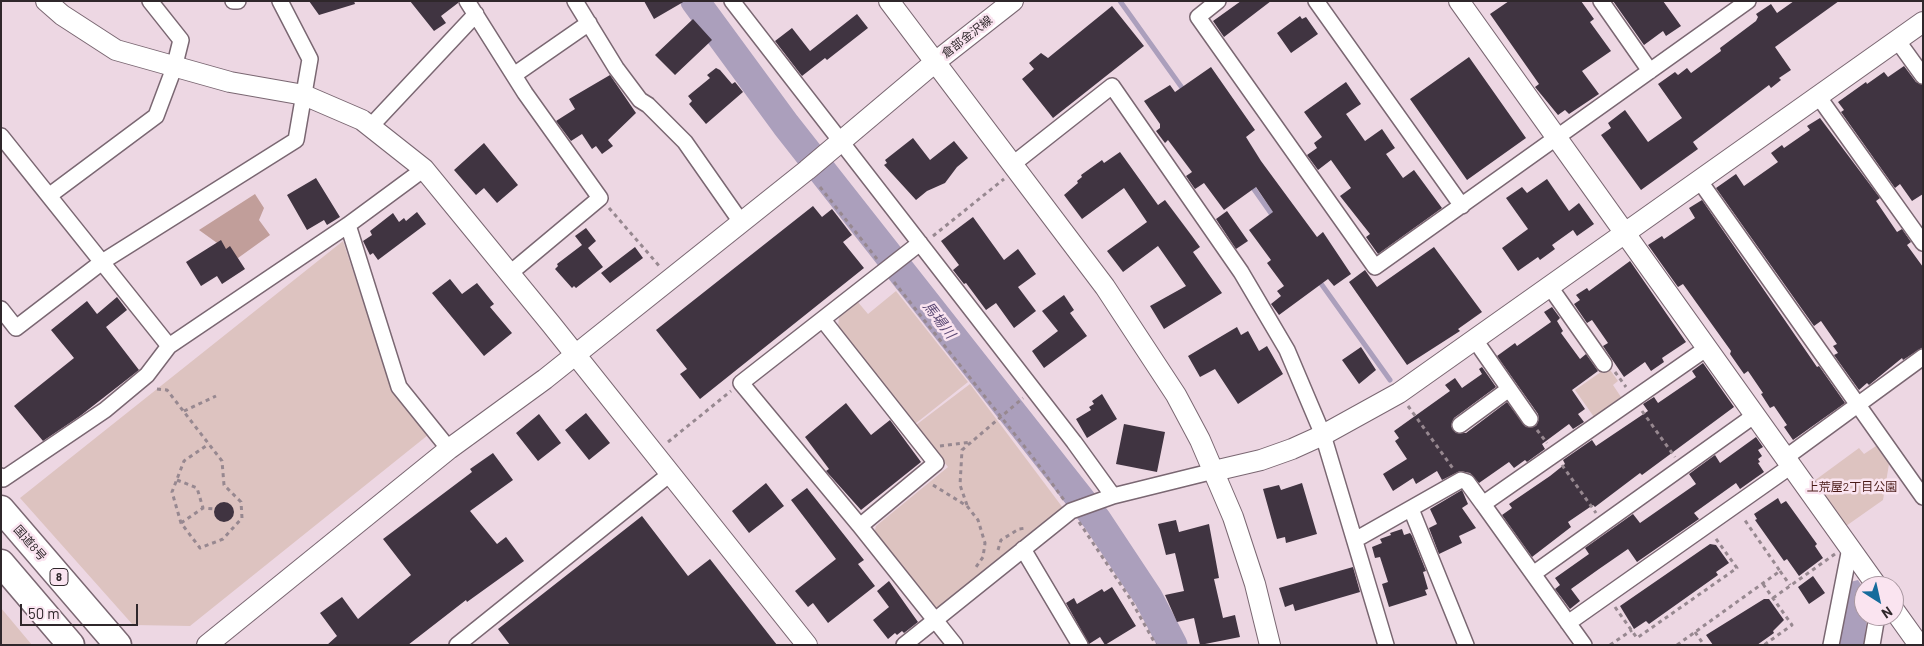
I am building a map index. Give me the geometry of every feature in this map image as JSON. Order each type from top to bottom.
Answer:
[{"type":"highway","name":"国道8号","points":[[1,509],[118,645]]},
{"type":"highway","points":[[1,563],[71,645]]},
{"type":"street","points":[[46,1],[62,15],[116,50],[174,68],[230,82],[304,95],[362,120],[424,169],[575,354],[807,645]]},
{"type":"street","points":[[50,195],[156,116],[174,68],[181,40],[150,1]]},
{"type":"street","points":[[233,1],[238,1]]},
{"type":"street","points":[[1,309],[16,328],[102,262],[296,140],[310,58],[280,1]]},
{"type":"street","points":[[467,1],[514,75],[600,198],[509,274]]},
{"type":"street","points":[[575,1],[616,68],[640,100],[648,105],[684,142],[741,222]]},
{"type":"street","points":[[732,1],[840,142],[917,247],[1074,442],[1113,496]]},
{"type":"street","name":"倉部金沢線","points":[[890,1],[934,63],[1013,1]]},
{"type":"street","points":[[1218,1],[1198,17],[1375,267],[1748,1]]},
{"type":"street","points":[[1316,1],[1462,206]]},
{"type":"street","points":[[1459,1],[1788,462],[1844,550],[1868,576]]},
{"type":"street","points":[[1601,1],[1650,71]]},
{"type":"street","points":[[370,127],[476,14]]},
{"type":"street","points":[[904,645],[1074,510],[1113,496],[1261,460],[1323,435],[1399,393],[1923,22]]},
{"type":"street","points":[[514,75],[589,23]]},
{"type":"street","points":[[1897,40],[1923,76]]},
{"type":"street","points":[[207,645],[449,449],[575,354],[807,170],[934,63],[1009,171],[1135,330],[1176,395],[1214,471],[1250,568],[1270,645]]},
{"type":"street","points":[[1009,171],[1112,86],[1241,272],[1287,350],[1323,435],[1386,645]]},
{"type":"street","points":[[1818,96],[1923,243]]},
{"type":"street","points":[[1,136],[169,346]]},
{"type":"street","points":[[1,476],[3,479],[105,410],[147,374],[169,346],[348,225],[424,169]]},
{"type":"street","points":[[1699,180],[1923,497]]},
{"type":"street","points":[[348,225],[399,387],[449,449]]},
{"type":"street","points":[[917,247],[741,383],[860,526],[955,645]]},
{"type":"street","points":[[1550,287],[1604,364]]},
{"type":"street","points":[[823,320],[936,463],[860,526]]},
{"type":"street","points":[[1475,340],[1530,419]]},
{"type":"street","points":[[1483,504],[1707,348]]},
{"type":"street","points":[[1568,623],[1788,462],[1858,404],[1923,357]]},
{"type":"street","points":[[1460,425],[1509,390]]},
{"type":"street","points":[[1533,574],[1755,415]]},
{"type":"street","points":[[456,645],[670,474]]},
{"type":"street","points":[[1354,540],[1461,480],[1467,482],[1584,645]]},
{"type":"street","points":[[1412,509],[1466,645]]},
{"type":"street","points":[[1023,549],[1080,645]]},
{"type":"street","points":[[1832,645],[1844,550]]},
{"type":"street","points":[[1904,621],[1917,635]]},
{"type":"street","points":[[1872,645],[1875,626]]},
{"type":"path","points":[[917,247],[1009,171]]},
{"type":"path","points":[[820,187],[1074,510],[1129,597],[1156,645]]},
{"type":"path","points":[[600,198],[670,278]]},
{"type":"path","points":[[1604,364],[1610,364],[1682,468]]},
{"type":"path","points":[[665,444],[741,383]]},
{"type":"path","points":[[157,389],[167,390],[184,411],[222,461],[224,485],[241,502],[242,518],[223,539],[200,548],[182,523],[172,492],[184,461],[209,444]]},
{"type":"path","points":[[184,411],[216,396]]},
{"type":"path","points":[[974,570],[983,557],[984,543],[978,520],[968,506],[960,485],[962,450],[1000,415],[1020,401]]},
{"type":"path","points":[[1406,403],[1461,480]]},
{"type":"path","points":[[1530,419],[1603,524]]},
{"type":"path","points":[[925,449],[971,442]]},
{"type":"path","points":[[918,478],[952,495],[968,506]]},
{"type":"path","points":[[177,480],[197,488],[203,508]]},
{"type":"path","points":[[182,523],[203,508],[214,509]]},
{"type":"path","points":[[1751,514],[1743,519],[1790,585]]},
{"type":"path","points":[[1607,595],[1637,638],[1737,568],[1711,531]]},
{"type":"path","points":[[1773,598],[1844,550]]},
{"type":"path","points":[[1677,645],[1780,571]]},
{"type":"path","points":[[1763,584],[1792,625],[1764,645]]},
{"type":"path","points":[[1610,645],[1632,630]]},
{"type":"path","points":[[1695,632],[1704,645]]},
{"type":"green space","points":[[343,241],[392,389],[428,435],[190,626],[133,625],[20,498]]},
{"type":"green space","points":[[896,291],[968,382],[915,424],[838,328],[839,316],[857,301],[868,314]]},
{"type":"green space","points":[[1608,367],[1618,381],[1613,385],[1621,397],[1594,417],[1575,390]]},
{"type":"green space","points":[[970,384],[1063,508],[936,612],[874,534],[876,526],[948,467],[916,425]]},
{"type":"green space","name":"上荒屋2丁目公園","points":[[1876,446],[1889,464],[1883,500],[1846,526],[1814,481],[1859,448],[1864,454]]},
{"type":"green space","points":[[1,608],[32,645],[1,645]]},
{"type":"shaded area","points":[[255,194],[264,208],[259,220],[270,235],[238,258],[199,230]]},
{"type":"shaded area","points":[[1854,581],[1854,626],[1866,626],[1864,645],[1839,645],[1850,582]]},
{"type":"building","points":[[309,1],[354,1],[355,4],[319,15]]},
{"type":"building","points":[[410,1],[458,1],[458,3],[441,16],[446,23],[434,31]]},
{"type":"building","points":[[644,1],[685,1],[654,19]]},
{"type":"building","points":[[1241,1],[1271,1],[1224,37],[1213,21]]},
{"type":"building","points":[[1509,1],[1581,1],[1594,19],[1590,22],[1611,51],[1582,71],[1599,94],[1569,114],[1565,110],[1558,115],[1535,87],[1539,84],[1490,14]]},
{"type":"building","points":[[1613,1],[1663,1],[1681,26],[1666,36],[1663,31],[1644,45]]},
{"type":"building","points":[[1794,1],[1839,1],[1775,47],[1791,70],[1779,78],[1781,80],[1771,88],[1769,85],[1693,142],[1698,149],[1641,190],[1601,135],[1611,128],[1608,123],[1625,110],[1648,142],[1682,118],[1658,84],[1675,72],[1678,75],[1687,68],[1691,73],[1721,51],[1720,48],[1756,21],[1758,17],[1756,14],[1771,4],[1777,13]]},
{"type":"building","points":[[1112,6],[1144,46],[1053,118],[1022,79],[1034,69],[1029,63],[1041,53],[1048,58]]},
{"type":"building","points":[[857,14],[868,28],[827,60],[825,58],[802,76],[775,41],[792,28],[810,51]]},
{"type":"building","points":[[1300,16],[1302,19],[1306,17],[1318,34],[1291,53],[1277,33]]},
{"type":"building","points":[[693,19],[712,40],[675,75],[655,55]]},
{"type":"building","points":[[1469,57],[1526,138],[1467,180],[1410,99]]},
{"type":"building","points":[[1904,66],[1916,82],[1923,85],[1923,194],[1912,201],[1900,184],[1895,188],[1841,112],[1844,110],[1838,102],[1884,72],[1888,77]]},
{"type":"building","points":[[1211,67],[1255,130],[1246,137],[1261,161],[1317,237],[1323,232],[1351,274],[1334,286],[1328,279],[1279,315],[1271,304],[1281,296],[1277,291],[1284,286],[1267,263],[1271,260],[1249,230],[1273,212],[1256,187],[1224,210],[1204,183],[1195,189],[1186,176],[1192,172],[1168,140],[1165,143],[1156,131],[1160,128],[1160,124],[1144,101],[1170,85],[1175,92]]},
{"type":"building","points":[[716,68],[732,84],[735,82],[743,92],[706,124],[689,104],[692,101],[688,96],[710,78],[707,75]]},
{"type":"building","points":[[610,75],[636,113],[608,140],[613,146],[602,154],[596,146],[592,149],[582,134],[571,141],[556,121],[575,109],[569,99]]},
{"type":"building","points":[[1346,82],[1361,104],[1346,114],[1365,141],[1382,129],[1395,148],[1386,154],[1403,178],[1414,170],[1442,208],[1378,254],[1366,237],[1370,234],[1340,196],[1351,188],[1331,160],[1318,170],[1307,155],[1317,148],[1314,143],[1322,137],[1304,112]]},
{"type":"building","points":[[1820,118],[1880,198],[1876,201],[1897,232],[1902,229],[1911,242],[1907,245],[1923,267],[1923,347],[1903,360],[1902,358],[1869,385],[1867,383],[1859,390],[1834,355],[1838,353],[1833,346],[1837,344],[1821,321],[1814,326],[1716,188],[1736,174],[1744,186],[1778,162],[1771,153],[1782,145],[1784,148],[1810,130],[1807,126]]},
{"type":"building","points":[[913,138],[930,160],[954,141],[968,158],[957,167],[945,183],[927,191],[916,200],[884,165],[887,163],[885,160]]},
{"type":"building","points":[[484,143],[518,185],[497,203],[484,188],[476,195],[454,170]]},
{"type":"building","points":[[1120,152],[1158,205],[1165,200],[1200,247],[1193,252],[1222,293],[1164,329],[1150,306],[1186,286],[1158,246],[1123,272],[1107,251],[1147,222],[1124,188],[1082,219],[1064,195],[1078,183],[1077,181],[1082,177],[1081,175],[1102,160],[1104,163]]},
{"type":"building","points":[[316,178],[340,217],[327,225],[324,220],[307,230],[287,195]]},
{"type":"building","points":[[1547,179],[1569,211],[1579,203],[1594,224],[1577,236],[1573,230],[1552,245],[1555,249],[1540,260],[1538,257],[1518,271],[1502,248],[1528,229],[1506,198],[1522,187],[1527,193]]},
{"type":"building","points":[[1702,200],[1817,367],[1819,366],[1845,403],[1793,440],[1784,427],[1787,425],[1774,406],[1770,408],[1761,394],[1763,393],[1748,371],[1744,374],[1730,354],[1731,351],[1683,284],[1678,287],[1648,245],[1662,236],[1664,239],[1695,218],[1689,208]]},
{"type":"building","points":[[813,206],[822,217],[832,209],[852,235],[843,242],[864,268],[700,399],[680,374],[687,369],[656,330]]},
{"type":"building","points":[[1227,211],[1248,241],[1236,249],[1216,219]]},
{"type":"building","points":[[417,212],[426,224],[378,260],[373,253],[370,255],[363,241],[372,235],[370,231],[393,213],[399,222],[404,218],[406,221]]},
{"type":"building","points":[[973,217],[1004,260],[1018,249],[1036,274],[1018,287],[1036,311],[1014,328],[996,303],[986,310],[966,283],[964,284],[953,270],[959,265],[941,241]]},
{"type":"building","points":[[586,228],[596,241],[588,248],[603,267],[576,288],[574,286],[572,288],[555,269],[558,266],[557,264],[582,245],[575,236]]},
{"type":"building","points":[[221,240],[226,249],[230,246],[245,269],[222,284],[217,276],[201,286],[186,262]]},
{"type":"building","points":[[635,247],[643,258],[610,283],[601,273]]},
{"type":"building","points":[[1434,247],[1482,312],[1458,329],[1460,331],[1407,365],[1349,282],[1365,270],[1377,287]]},
{"type":"building","points":[[1630,261],[1686,342],[1662,358],[1664,362],[1651,371],[1645,362],[1624,377],[1603,346],[1608,343],[1592,320],[1587,323],[1574,304],[1580,300],[1576,295],[1587,288],[1589,291]]},
{"type":"building","points":[[450,279],[462,294],[477,283],[494,304],[490,307],[512,333],[484,356],[432,293]]},
{"type":"building","points":[[1064,295],[1074,310],[1070,313],[1087,336],[1044,368],[1032,351],[1058,331],[1042,311]]},
{"type":"building","points":[[117,297],[127,310],[106,327],[139,370],[80,416],[43,441],[14,406],[74,358],[51,330],[87,301],[97,314]]},
{"type":"building","points":[[1552,307],[1560,318],[1557,321],[1563,331],[1561,333],[1580,359],[1586,354],[1598,371],[1572,390],[1585,409],[1578,414],[1584,422],[1573,429],[1569,424],[1542,444],[1545,449],[1527,462],[1525,460],[1514,468],[1509,462],[1479,483],[1470,473],[1460,471],[1442,480],[1437,471],[1416,484],[1413,478],[1393,491],[1383,474],[1407,459],[1395,441],[1399,438],[1394,431],[1450,391],[1445,385],[1455,378],[1462,388],[1482,374],[1479,369],[1482,367],[1496,387],[1454,418],[1451,426],[1456,433],[1466,433],[1507,402],[1526,427],[1536,426],[1539,419],[1538,414],[1497,356],[1515,343],[1517,346],[1551,322],[1544,312]]},
{"type":"building","points":[[1237,327],[1241,335],[1248,331],[1259,351],[1267,346],[1283,374],[1238,404],[1215,369],[1200,377],[1188,356]]},
{"type":"building","points":[[1361,347],[1376,370],[1359,384],[1342,360]]},
{"type":"building","points":[[1703,363],[1734,407],[1642,475],[1640,473],[1595,507],[1593,505],[1568,522],[1571,527],[1532,557],[1502,515],[1512,508],[1509,504],[1550,476],[1565,464],[1563,460],[1592,440],[1596,446],[1648,411],[1643,404],[1654,397],[1658,403],[1696,377],[1692,371]]},
{"type":"building","points":[[1102,394],[1117,419],[1087,438],[1076,419],[1091,410],[1089,407],[1094,404],[1092,401]]},
{"type":"building","points":[[846,403],[871,435],[890,420],[921,462],[861,510],[826,471],[829,469],[805,437]]},
{"type":"building","points":[[586,413],[610,443],[589,460],[565,430]]},
{"type":"building","points":[[539,414],[561,443],[538,461],[516,433]]},
{"type":"building","points":[[1124,424],[1165,432],[1157,472],[1116,464]]},
{"type":"building","points":[[1756,437],[1763,447],[1758,450],[1762,456],[1758,459],[1760,462],[1758,463],[1764,472],[1740,489],[1736,483],[1694,513],[1699,519],[1637,562],[1628,549],[1599,569],[1571,589],[1580,601],[1570,609],[1555,589],[1560,585],[1555,578],[1589,554],[1585,548],[1633,514],[1640,523],[1696,484],[1689,474],[1715,455],[1720,463]]},
{"type":"building","points":[[493,453],[513,480],[470,511],[497,544],[506,537],[524,561],[467,602],[466,600],[408,645],[327,645],[337,636],[320,613],[342,597],[358,619],[411,575],[383,539],[472,472],[470,469]]},
{"type":"building","points":[[766,483],[784,506],[749,533],[732,511]]},
{"type":"building","points":[[1302,483],[1317,534],[1286,543],[1285,537],[1277,539],[1263,489],[1279,485],[1281,490]]},
{"type":"building","points":[[807,488],[864,560],[858,564],[875,586],[828,623],[813,603],[808,607],[795,591],[836,559],[791,500]]},
{"type":"building","points":[[1462,490],[1468,504],[1462,508],[1476,528],[1459,536],[1462,543],[1439,554],[1429,528],[1437,524],[1430,509]]},
{"type":"building","points":[[1778,498],[1781,504],[1786,501],[1817,544],[1815,546],[1823,558],[1799,576],[1787,559],[1784,561],[1755,520],[1757,519],[1754,514]]},
{"type":"building","points":[[224,502],[231,505],[234,512],[231,519],[224,522],[217,519],[214,512],[217,505]]},
{"type":"building","points":[[642,516],[688,576],[710,559],[777,645],[510,645],[498,629]]},
{"type":"building","points":[[1176,520],[1179,532],[1209,524],[1219,578],[1214,579],[1223,618],[1235,615],[1240,637],[1200,645],[1194,618],[1177,622],[1165,595],[1184,591],[1175,553],[1166,555],[1158,524]]},
{"type":"building","points":[[1402,529],[1404,535],[1410,533],[1412,536],[1426,571],[1423,572],[1428,589],[1425,590],[1427,595],[1389,607],[1382,584],[1388,582],[1380,557],[1375,558],[1372,547],[1382,543],[1380,539],[1391,535],[1390,533]]},
{"type":"building","points":[[1710,544],[1716,545],[1729,563],[1716,572],[1718,575],[1649,624],[1646,621],[1634,629],[1620,606]]},
{"type":"building","points":[[1353,567],[1360,592],[1295,611],[1293,604],[1285,607],[1279,588]]},
{"type":"building","points":[[1813,576],[1825,593],[1809,604],[1798,587]]},
{"type":"building","points":[[889,581],[918,622],[904,633],[902,631],[897,635],[895,633],[888,639],[873,620],[889,607],[877,591]]},
{"type":"building","points":[[1112,587],[1136,626],[1105,645],[1100,637],[1089,644],[1066,603],[1074,598],[1077,604],[1102,589],[1104,592]]},
{"type":"building","points":[[1764,599],[1769,599],[1784,620],[1773,631],[1774,633],[1757,645],[1713,645],[1706,635]]},
{"type":"waterway","name":"馬場川","points":[[695,1],[786,125],[1097,520],[1148,597],[1173,645]]},
{"type":"waterway","points":[[1120,1],[1185,92]]},
{"type":"waterway","points":[[1251,185],[1275,219]]},
{"type":"waterway","points":[[1317,278],[1390,380]]}]
